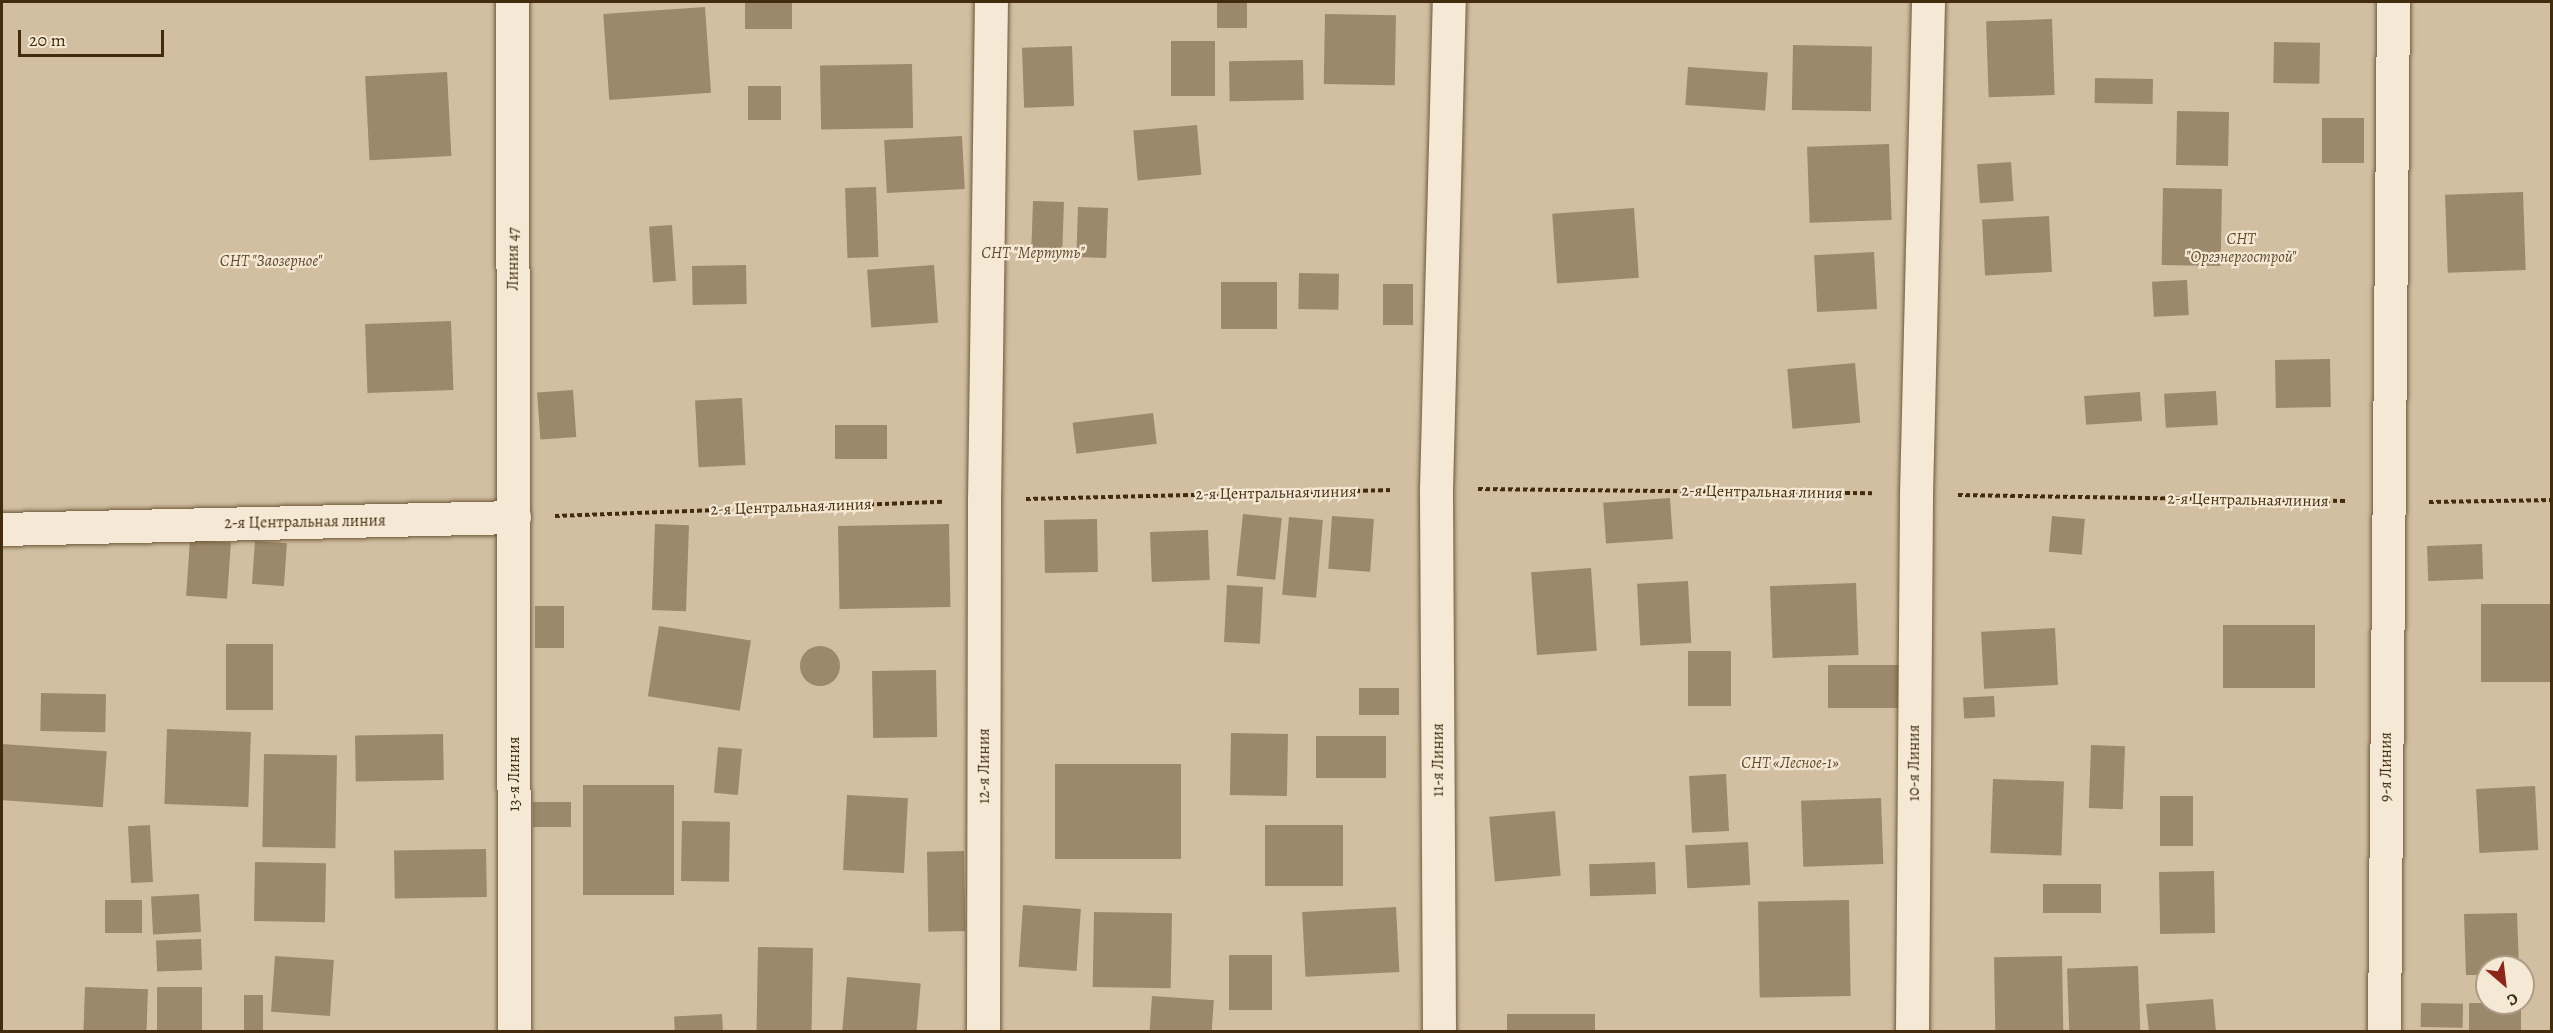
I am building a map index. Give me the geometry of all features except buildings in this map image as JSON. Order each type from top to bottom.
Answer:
[{"type":"street","name":"Линия 47","points":[[512,2],[514,517]]},
{"type":"street","name":"12-я Линия","points":[[983,1032],[984,501],[991,2]]},
{"type":"street","name":"11-я Линия","points":[[1439,1032],[1436,489],[1449,2]]},
{"type":"street","name":"10-я Линия","points":[[1912,1032],[1916,494],[1928,2]]},
{"type":"street","name":"9-я Линия","points":[[2384,1032],[2393,2]]},
{"type":"street","name":"2-я Центральная линия","points":[[2,529],[514,517]]},
{"type":"street","name":"13-я Линия","points":[[514,517],[514,1032]]},
{"type":"path","name":"2-я Центральная линия","points":[[514,517],[1436,489],[2388,502],[2552,500]]},
{"type":"green space","points":[[2,2],[2551,2],[2551,1031],[2,1032]]},
{"type":"park label","name":"СНТ \"Оргэнергострой\"","points":[[2241,248]]},
{"type":"park label","name":"СНТ \"Мертуть\"","points":[[1033,253]]},
{"type":"park label","name":"СНТ \"Заозерное\"","points":[[271,261]]},
{"type":"park label","name":"СНТ «Лесное-1»","points":[[1790,763]]}]
